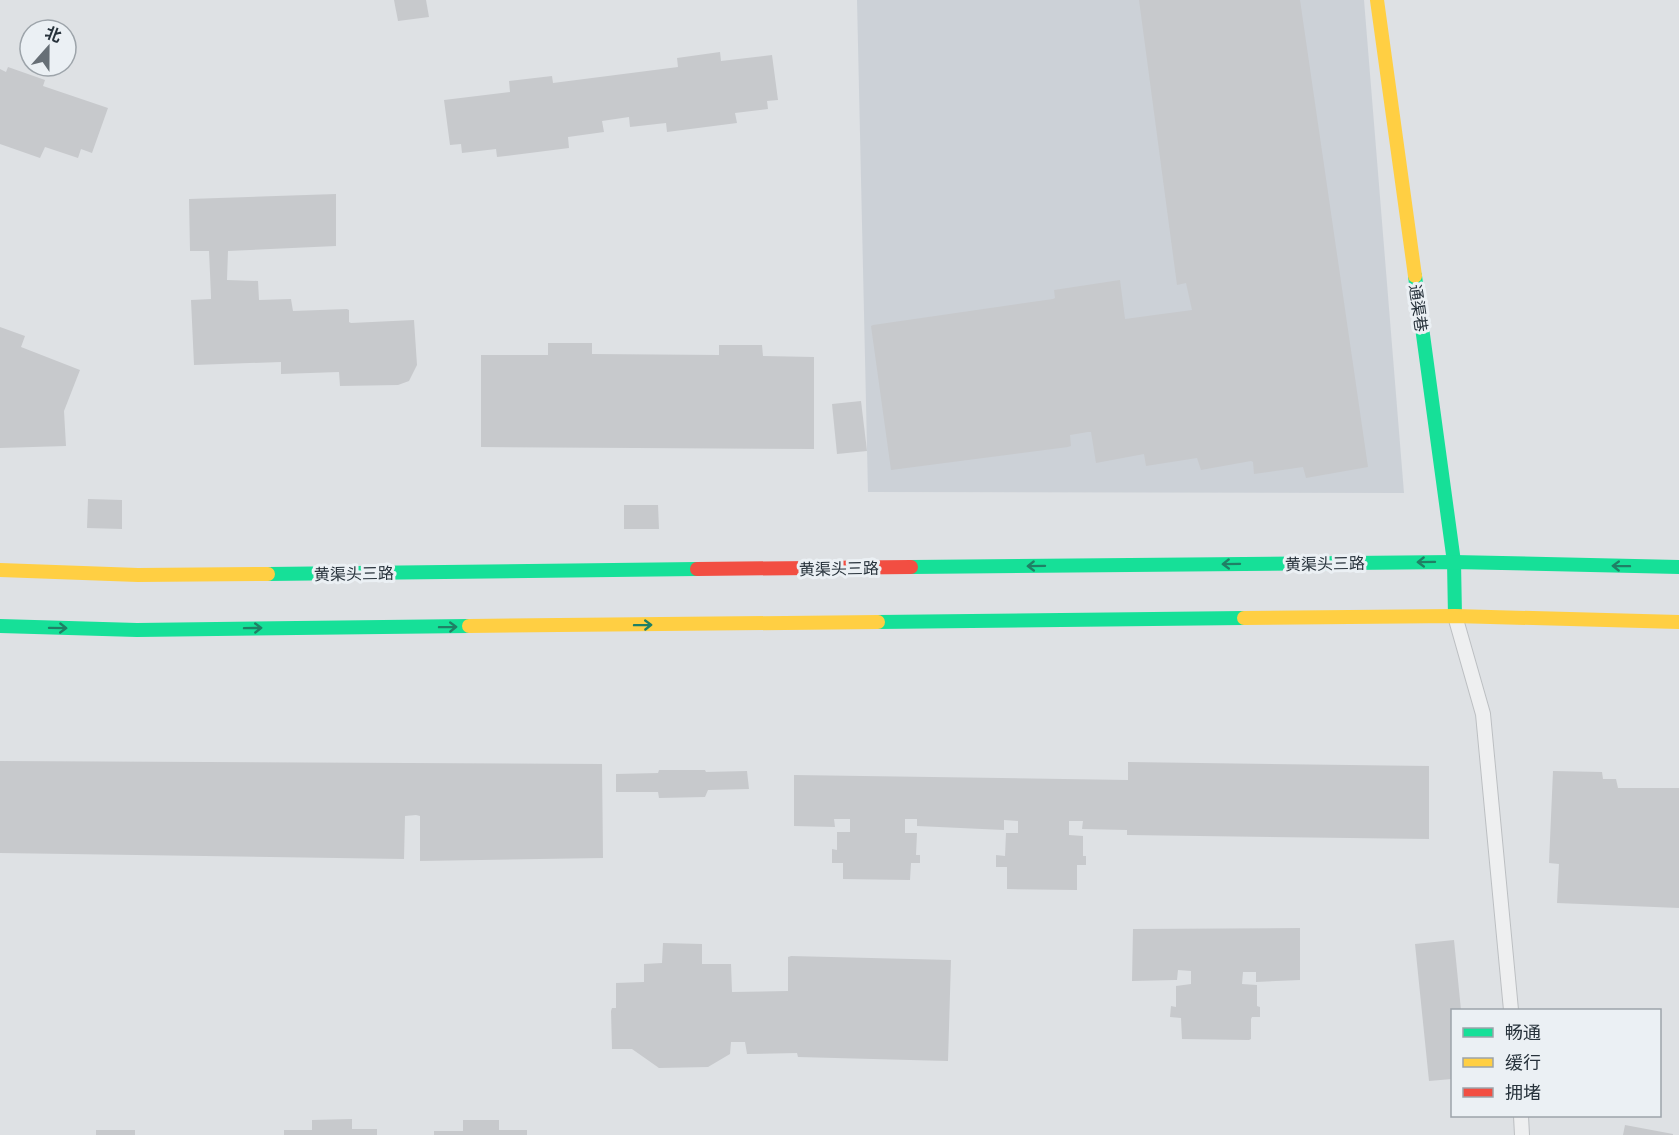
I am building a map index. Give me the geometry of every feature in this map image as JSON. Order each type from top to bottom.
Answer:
[{"type":"street","name":"通渠巷","points":[[1377,0],[1454,562],[1455,616]]},
{"type":"street","name":"黄渠头三路","points":[[0,570],[138,575],[1454,562],[1679,567]]},
{"type":"street","points":[[0,626],[149,630],[1455,616],[1679,622]]},
{"type":"lane","points":[[1455,616],[1483,714],[1511,1009]]},
{"type":"lane","points":[[1521,1117],[1522,1135]]},
{"type":"shaded area","points":[[857,0],[1364,0],[1404,493],[868,492]]},
{"type":"building","points":[[394,0],[426,0],[429,17],[398,21]]},
{"type":"building","points":[[1139,0],[1300,0],[1368,467],[1306,478],[1303,467],[1254,474],[1251,461],[1201,470],[1197,458],[1146,466],[1144,454],[1096,463],[1091,432],[1088,432],[1070,435],[1071,446],[1068,447],[891,470],[871,326],[1053,299],[1055,298],[1054,290],[1120,280],[1125,319],[1192,310],[1186,283],[1177,285]]},
{"type":"building","points":[[720,52],[721,61],[772,55],[778,100],[767,101],[768,109],[735,113],[737,123],[667,132],[666,123],[630,127],[629,117],[602,121],[604,132],[568,137],[569,148],[497,157],[496,149],[462,153],[461,144],[450,145],[444,100],[510,92],[509,81],[552,76],[553,83],[678,67],[677,58]]},
{"type":"building","points":[[8,67],[18,71],[18,78],[45,80],[43,86],[108,108],[92,153],[81,149],[78,158],[45,147],[40,158],[0,144],[0,69],[6,72]]},
{"type":"building","points":[[336,194],[336,246],[228,251],[227,280],[258,281],[259,300],[291,299],[293,311],[347,309],[351,323],[414,320],[417,365],[409,381],[398,385],[340,386],[339,372],[281,374],[281,362],[194,365],[191,300],[211,299],[211,296],[209,251],[190,251],[189,199]]},
{"type":"building","points":[[0,327],[25,336],[21,347],[80,370],[64,411],[66,446],[0,448]]},
{"type":"building","points":[[548,343],[592,343],[592,354],[719,355],[719,345],[762,345],[763,356],[814,357],[814,449],[481,447],[481,355],[548,355]]},
{"type":"building","points":[[861,401],[867,451],[837,454],[832,404]]},
{"type":"building","points":[[88,499],[122,500],[122,529],[87,528]]},
{"type":"building","points":[[624,505],[658,505],[659,529],[624,529]]},
{"type":"building","points":[[0,761],[602,764],[603,858],[420,861],[420,816],[416,815],[405,816],[404,859],[0,853]]},
{"type":"building","points":[[1128,762],[1429,766],[1429,839],[1127,835],[1127,830],[1082,829],[1083,821],[1069,821],[1069,835],[1083,836],[1083,856],[1086,856],[1086,865],[1077,865],[1077,890],[1007,889],[1007,867],[996,867],[996,855],[1005,856],[1006,833],[1018,833],[1018,821],[1004,820],[1004,830],[917,826],[917,819],[905,819],[905,833],[917,833],[916,855],[920,855],[920,863],[911,863],[910,880],[843,879],[843,863],[832,863],[832,849],[837,850],[837,832],[850,832],[850,819],[834,819],[835,827],[794,826],[794,775],[1128,780]]},
{"type":"building","points":[[659,770],[747,771],[749,789],[708,790],[705,797],[659,798],[658,792],[616,792],[616,774],[658,773]]},
{"type":"building","points":[[1553,771],[1602,772],[1603,779],[1616,779],[1618,788],[1679,788],[1679,908],[1557,903],[1559,864],[1549,863]]},
{"type":"building","points":[[1300,928],[1300,980],[1256,982],[1256,972],[1243,972],[1242,984],[1257,985],[1257,1006],[1260,1007],[1260,1017],[1251,1019],[1251,1039],[1249,1040],[1182,1039],[1181,1018],[1170,1017],[1171,1006],[1176,1007],[1176,986],[1191,984],[1191,971],[1178,970],[1177,980],[1132,981],[1133,929]]},
{"type":"building","points":[[1454,940],[1461,1009],[1451,1009],[1451,1079],[1429,1081],[1415,944]]},
{"type":"building","points":[[663,943],[702,944],[702,964],[731,964],[732,992],[788,991],[788,957],[791,956],[951,960],[948,1061],[798,1057],[797,1053],[747,1054],[745,1042],[731,1042],[730,1054],[708,1067],[659,1068],[632,1049],[612,1049],[611,1011],[612,1008],[616,1008],[616,983],[644,982],[644,964],[662,963]]},
{"type":"building","points":[[352,1119],[352,1129],[377,1129],[377,1135],[284,1135],[284,1130],[312,1130],[312,1120]]},
{"type":"building","points":[[463,1120],[499,1120],[499,1130],[527,1130],[527,1135],[434,1135],[434,1131],[463,1131]]},
{"type":"building","points":[[1625,1125],[1673,1134],[1673,1135],[1623,1135]]},
{"type":"building","points":[[96,1130],[135,1130],[135,1135],[96,1135]]},
{"type":"traffic: fast","points":[[1415,276],[1454,562],[1455,616]]},
{"type":"traffic: fast","points":[[911,567],[1454,562],[1679,567]]},
{"type":"traffic: fast","points":[[268,574],[697,569]]},
{"type":"traffic: fast","points":[[878,622],[1244,618]]},
{"type":"traffic: fast","points":[[0,626],[137,630],[469,626]]},
{"type":"traffic: slow","points":[[1377,0],[1415,276]]},
{"type":"traffic: slow","points":[[0,570],[138,575],[268,574]]},
{"type":"traffic: slow","points":[[1244,618],[1455,616],[1679,622]]},
{"type":"traffic: slow","points":[[469,626],[878,622]]},
{"type":"traffic: jam","points":[[697,569],[911,567]]}]
